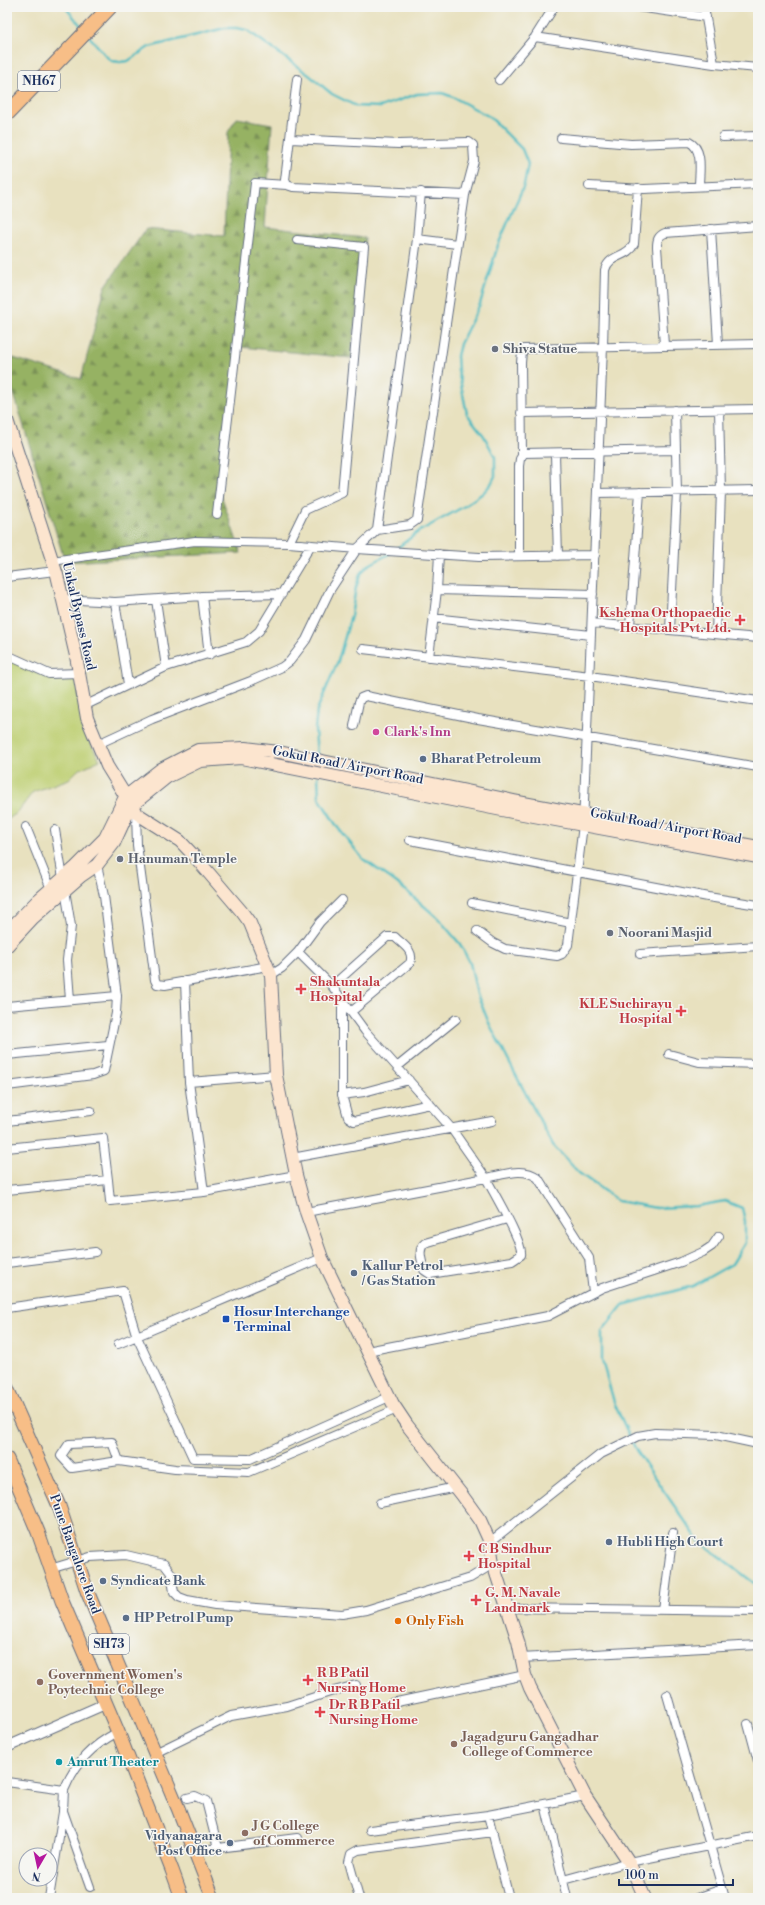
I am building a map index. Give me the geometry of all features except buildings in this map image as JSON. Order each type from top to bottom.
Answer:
[{"type":"highway","name":"NH67","points":[[7,114],[110,7]]},
{"type":"main road","name":"Unkal Bypass Road","points":[[7,420],[54,566],[79,673],[87,718],[107,766],[131,806]]},
{"type":"main road","name":"Gokul Road / Airport Road","points":[[7,946],[105,838],[131,806],[167,777],[200,760],[242,753],[279,752],[332,769],[758,857]]},
{"type":"main road","name":"Gokul Road / Airport Road","points":[[242,753],[277,765],[332,769]]},
{"type":"main road","name":"Gokul Road / Airport Road","points":[[7,932],[51,889],[64,884],[97,865],[114,843],[131,806]]},
{"type":"main road","points":[[131,806],[180,841],[250,923],[269,970],[276,1075],[296,1175],[306,1212],[322,1258],[396,1410],[480,1520],[490,1542],[494,1564],[518,1641],[525,1675],[585,1796],[629,1862],[645,1898]]},
{"type":"main road","name":"Gokul Road / Airport Road","points":[[584,820],[758,847]]},
{"type":"main road","name":"Pune Bangalore Road","points":[[7,1388],[65,1523],[76,1560],[213,1898]]},
{"type":"main road","name":"Pune Bangalore Road","points":[[7,1459],[38,1532],[50,1569],[105,1704],[118,1732],[182,1898]]},
{"type":"street","points":[[499,80],[535,37],[554,7]]},
{"type":"street","points":[[638,7],[706,17]]},
{"type":"street","points":[[704,7],[714,64]]},
{"type":"street","points":[[535,37],[714,64],[758,68]]},
{"type":"street","points":[[287,185],[285,180],[297,79]]},
{"type":"street","points":[[723,137],[758,136]]},
{"type":"street","points":[[561,138],[630,144],[689,142],[695,145],[699,151],[699,186]]},
{"type":"street","points":[[98,744],[152,718],[251,681],[282,667],[290,661],[306,640],[330,590],[357,548],[377,530],[410,525],[417,520],[457,244],[465,195],[474,161],[473,145],[469,142],[398,144],[290,139]]},
{"type":"street","points":[[217,514],[255,183],[287,185],[293,187],[465,195]]},
{"type":"street","points":[[589,186],[638,188],[758,184]]},
{"type":"street","points":[[477,931],[493,944],[505,949],[557,956],[566,950],[571,923],[584,820],[601,412],[605,270],[606,264],[611,259],[624,255],[634,244],[638,188]]},
{"type":"street","points":[[377,530],[418,239],[422,192]]},
{"type":"street","points":[[664,345],[657,240],[660,235],[665,233],[758,226]]},
{"type":"street","points":[[711,229],[718,344]]},
{"type":"street","points":[[418,239],[457,244]]},
{"type":"street","points":[[288,543],[306,510],[342,493],[364,247],[296,240]]},
{"type":"street","points":[[519,556],[519,466],[522,455],[522,351],[524,348],[758,344]]},
{"type":"street","points":[[521,413],[758,409]]},
{"type":"street","points":[[670,630],[677,492],[675,410]]},
{"type":"street","points":[[716,634],[721,491],[719,410]]},
{"type":"street","points":[[522,455],[527,453],[555,454],[676,450]]},
{"type":"street","points":[[555,454],[558,556]]},
{"type":"street","points":[[597,493],[758,490]]},
{"type":"street","points":[[630,626],[640,492]]},
{"type":"street","points":[[7,577],[54,566],[195,541],[288,543],[479,557],[595,555]]},
{"type":"street","points":[[84,706],[128,684],[166,668],[242,644],[252,638],[282,594],[311,545]]},
{"type":"street","points":[[429,657],[437,590],[439,554]]},
{"type":"street","points":[[437,590],[593,594]]},
{"type":"street","points":[[62,599],[115,602],[202,596],[282,594]]},
{"type":"street","points":[[202,596],[209,655]]},
{"type":"street","points":[[156,600],[166,668]]},
{"type":"street","points":[[115,602],[128,684]]},
{"type":"street","points":[[433,618],[591,635]]},
{"type":"street","points":[[592,623],[758,638]]},
{"type":"street","points":[[363,649],[590,676],[758,701]]},
{"type":"street","points":[[7,655],[49,674],[79,673]]},
{"type":"street","points":[[354,726],[359,702],[361,698],[366,696],[478,719],[758,767]]},
{"type":"street","points":[[131,806],[155,980],[160,986],[269,970],[286,965],[298,952],[320,922],[342,900]]},
{"type":"street","points":[[26,827],[51,889]]},
{"type":"street","points":[[55,830],[71,926],[67,960],[70,1000]]},
{"type":"street","points":[[410,840],[758,905]]},
{"type":"street","points":[[7,1086],[99,1074],[104,1071],[108,1045],[116,1013],[116,996],[104,896],[97,865]]},
{"type":"street","points":[[472,903],[571,923]]},
{"type":"street","points":[[332,986],[387,937],[395,937],[411,952],[412,957],[410,963],[351,1012]]},
{"type":"street","points":[[640,954],[758,946]]},
{"type":"street","points":[[298,952],[332,986],[365,1031],[451,1128],[486,1178],[507,1219],[522,1250],[518,1259],[434,1273],[426,1272],[424,1270],[421,1248],[425,1243],[507,1219]]},
{"type":"street","points":[[185,982],[189,1082],[204,1192]]},
{"type":"street","points":[[7,1006],[116,996]]},
{"type":"street","points":[[342,1000],[342,1095],[348,1117],[354,1121],[430,1104]]},
{"type":"street","points":[[397,1067],[456,1019]]},
{"type":"street","points":[[7,1055],[108,1045]]},
{"type":"street","points":[[669,1054],[699,1062],[758,1064]]},
{"type":"street","points":[[189,1082],[276,1075]]},
{"type":"street","points":[[342,1095],[364,1092],[409,1080]]},
{"type":"street","points":[[7,1121],[91,1112]]},
{"type":"street","points":[[292,1158],[359,1147],[492,1121]]},
{"type":"street","points":[[7,1148],[104,1138],[110,1201],[204,1192],[296,1175]]},
{"type":"street","points":[[306,1212],[486,1178],[526,1172],[532,1173],[538,1178],[589,1258],[593,1292]]},
{"type":"street","points":[[7,1190],[108,1180]]},
{"type":"street","points":[[367,1352],[548,1316],[593,1292],[687,1260],[712,1246],[719,1236]]},
{"type":"street","points":[[7,1263],[95,1252]]},
{"type":"street","points":[[118,1344],[322,1258]]},
{"type":"street","points":[[7,1308],[123,1291],[137,1337],[193,1458],[250,1460],[389,1397]]},
{"type":"street","points":[[119,1462],[112,1442],[69,1444],[61,1456],[72,1468],[119,1462],[175,1469],[250,1472],[396,1410]]},
{"type":"street","points":[[490,1542],[609,1450],[638,1436],[655,1433],[716,1435],[758,1444]]},
{"type":"street","points":[[380,1503],[456,1487]]},
{"type":"street","points":[[663,1610],[673,1533]]},
{"type":"street","points":[[50,1569],[90,1557],[126,1555],[164,1564],[171,1573],[174,1592],[179,1597],[200,1603],[342,1614],[366,1610],[470,1578],[494,1564]]},
{"type":"street","points":[[507,1608],[758,1611]]},
{"type":"street","points":[[521,1658],[758,1645]]},
{"type":"street","points":[[392,1703],[525,1675]]},
{"type":"street","points":[[155,1753],[231,1716],[287,1706],[356,1685]]},
{"type":"street","points":[[667,1695],[725,1898]]},
{"type":"street","points":[[7,1747],[105,1704]]},
{"type":"street","points":[[748,1724],[758,1761]]},
{"type":"street","points":[[49,1898],[63,1811],[64,1790],[71,1773],[82,1758],[101,1741],[118,1732]]},
{"type":"street","points":[[7,1782],[64,1790]]},
{"type":"street","points":[[187,1798],[195,1796],[206,1801],[218,1848]]},
{"type":"street","points":[[370,1830],[488,1815],[585,1796]]},
{"type":"street","points":[[545,1804],[567,1898]]},
{"type":"street","points":[[63,1811],[90,1887]]},
{"type":"street","points":[[488,1815],[509,1898]]},
{"type":"street","points":[[359,1898],[348,1862],[351,1854],[358,1850],[493,1832]]},
{"type":"street","points":[[563,1880],[629,1862],[758,1836]]},
{"type":"street","points":[[195,1851],[297,1838]]},
{"type":"street","points":[[697,1898],[722,1889]]},
{"type":"green space","points":[[237,118],[272,124],[265,227],[365,238],[351,358],[241,347],[238,357],[219,489],[241,553],[65,562],[7,371],[7,356],[81,379],[105,287],[146,229],[224,236],[228,132]]},
{"type":"green space","points":[[7,658],[52,678],[75,675],[91,744],[100,760],[78,770],[69,779],[33,792],[17,813],[7,820]]},
{"type":"waterway","points":[[65,7],[83,28]]},
{"type":"waterway","points":[[88,35],[107,57],[112,61],[120,62],[128,61],[149,47],[225,28],[247,30],[309,75],[332,94],[356,106],[380,107],[417,94],[442,93],[453,97],[490,117],[522,149],[528,164],[524,185],[498,245],[480,304],[460,344],[457,356],[458,370],[467,414],[484,436],[495,457],[495,476],[491,484],[483,493],[463,507],[418,532],[396,549]]},
{"type":"waterway","points":[[317,756],[315,729],[317,710],[338,661],[351,616],[356,587],[360,575],[367,566],[389,554]]},
{"type":"waterway","points":[[318,777],[319,798],[338,828],[363,859],[397,883],[438,918],[460,944],[470,963],[477,994],[489,1023],[510,1064],[553,1145],[579,1173],[618,1201],[656,1208],[697,1206],[725,1201],[742,1208],[745,1221],[745,1243],[732,1264],[693,1286],[623,1305],[602,1331],[602,1361],[615,1405],[636,1450],[661,1487],[699,1541],[758,1586]]},
{"type":"place","name":"Shiva Statue","points":[[495,349]]},
{"type":"place","name":"Kshema Orthopaedic Hospitals Pvt. Ltd.","points":[[740,620]]},
{"type":"place","name":"Clark's Inn","points":[[376,732]]},
{"type":"place","name":"Bharat Petroleum","points":[[423,759]]},
{"type":"place","name":"Hanuman Temple","points":[[120,859]]},
{"type":"place","name":"Noorani Masjid","points":[[610,933]]},
{"type":"place","name":"Shakuntala Hospital","points":[[301,989]]},
{"type":"place","name":"KLE Suchirayu Hospital","points":[[681,1011]]},
{"type":"place","name":"Kallur Petrol / Gas Station","points":[[354,1273]]},
{"type":"place","name":"Hosur Interchange Terminal","points":[[226,1319]]},
{"type":"place","name":"Hubli High Court","points":[[609,1542]]},
{"type":"place","name":"C B Sindhur Hospital","points":[[469,1556]]},
{"type":"place","name":"Syndicate Bank","points":[[103,1581]]},
{"type":"place","name":"G. M. Navale Landmark","points":[[476,1600]]},
{"type":"place","name":"HP Petrol Pump","points":[[126,1618]]},
{"type":"place","name":"Only Fish","points":[[398,1621]]},
{"type":"place","name":"R B Patil Nursing Home","points":[[308,1680]]},
{"type":"place","name":"Government Women's Poytechnic College","points":[[40,1682]]},
{"type":"place","name":"Dr R B Patil Nursing Home","points":[[320,1712]]},
{"type":"place","name":"Jagadguru Gangadhar College of Commerce","points":[[454,1744]]},
{"type":"place","name":"Amrut Theater","points":[[59,1762]]},
{"type":"place","name":"J G College of Commerce","points":[[245,1833]]},
{"type":"place","name":"Vidyanagara Post Office","points":[[230,1843]]}]
